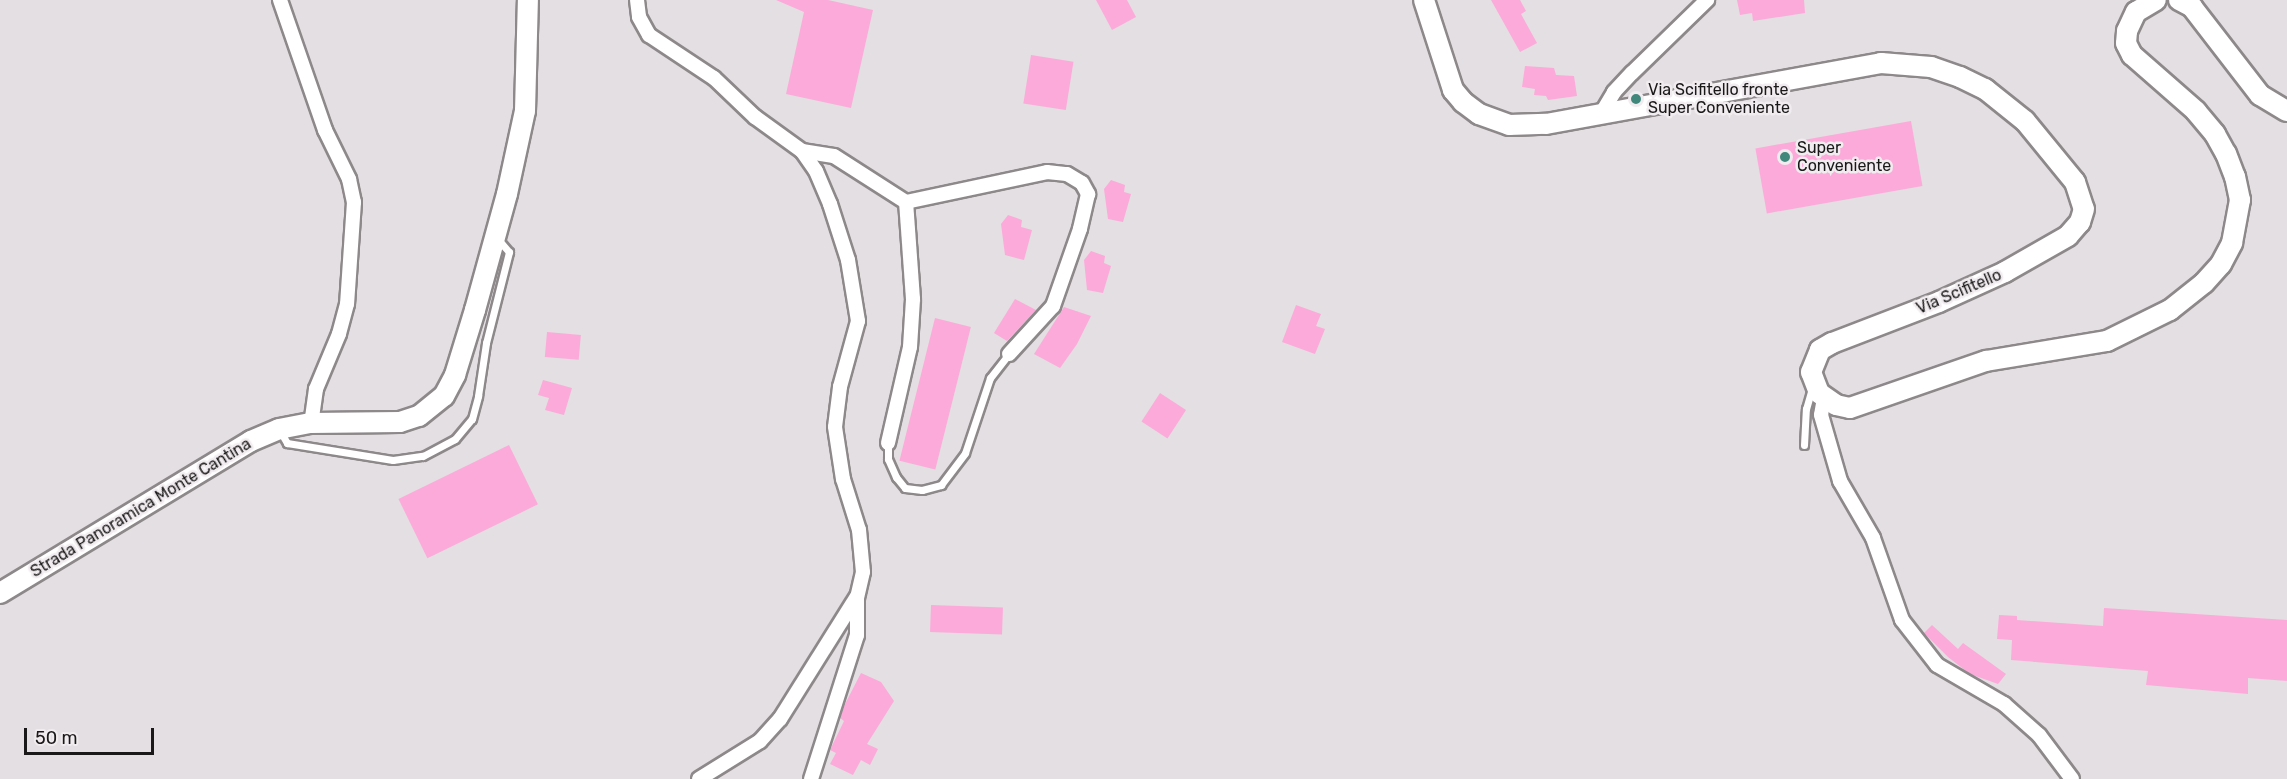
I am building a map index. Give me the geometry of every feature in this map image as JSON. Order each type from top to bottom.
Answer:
[{"type":"main road","name":"Strada Panoramica Monte Cantina","points":[[0,593],[251,441],[279,429],[311,423],[400,422],[419,416],[444,396],[455,375],[496,235],[525,111],[528,0]]},
{"type":"main road","name":"Via Scifitello","points":[[1424,0],[1453,90],[1463,102],[1479,114],[1509,125],[1523,127],[1881,63],[1906,63],[1931,67],[1985,89],[2025,121],[2075,182],[2084,208],[2080,222],[2068,236],[1994,277],[1939,302],[1832,343],[1820,350],[1811,372],[1819,391]]},
{"type":"main road","points":[[1819,391],[1850,408],[1986,361],[2107,341],[2170,310],[2204,283],[2221,264],[2232,243],[2240,200],[2235,177],[2226,154],[2215,134],[2196,111],[2132,55],[2126,43],[2127,31],[2136,12],[2156,0]]},
{"type":"main road","points":[[2179,0],[2192,6],[2200,15],[2260,95],[2287,111]]},
{"type":"street","points":[[280,0],[325,130],[349,179],[354,202],[347,304],[339,334],[316,389],[311,423]]},
{"type":"street","points":[[637,0],[639,17],[649,35],[714,78],[755,117],[802,151],[816,171],[841,232],[857,304],[857,335],[840,387],[835,427],[836,447],[859,530],[863,560],[857,597],[857,635],[811,779]]},
{"type":"street","points":[[1601,114],[1614,92],[1707,0]]},
{"type":"street","points":[[802,151],[834,156],[906,202],[1047,172],[1067,174],[1083,183],[1088,194],[1080,230],[1053,306],[1009,354]]},
{"type":"street","points":[[888,443],[910,346],[913,299],[906,202]]},
{"type":"street","points":[[1819,391],[1821,415],[1840,481],[1873,538],[1902,620],[1937,664],[2004,704],[2039,735],[2071,779]]},
{"type":"street","points":[[699,779],[751,748],[780,719],[857,597]]},
{"type":"lane","points":[[279,429],[287,443],[393,460],[423,456],[455,439],[472,419],[486,343],[509,252],[496,235]]},
{"type":"lane","points":[[888,443],[888,459],[896,477],[905,488],[922,490],[941,485],[965,453],[990,378],[1009,354]]},
{"type":"lane","points":[[1804,445],[1806,409],[1819,391]]},
{"type":"building","points":[[776,0],[828,0],[873,10],[851,108],[786,94],[804,12]]},
{"type":"building","points":[[1096,0],[1127,0],[1136,17],[1112,30]]},
{"type":"building","points":[[1491,0],[1520,0],[1526,11],[1521,14],[1537,43],[1520,52]]},
{"type":"building","points":[[1737,0],[1804,0],[1805,13],[1753,21],[1752,13],[1740,15]]},
{"type":"building","points":[[1031,55],[1073,62],[1066,110],[1023,103]]},
{"type":"building","points":[[1525,66],[1554,68],[1556,75],[1574,76],[1577,96],[1548,100],[1546,96],[1534,95],[1535,89],[1522,87]]},
{"type":"building","points":[[1911,121],[1922,186],[1767,213],[1755,148]]},
{"type":"building","points":[[1111,180],[1125,185],[1124,192],[1131,194],[1123,222],[1108,219],[1104,189]]},
{"type":"building","points":[[1008,215],[1022,220],[1021,227],[1032,230],[1024,260],[1005,255],[1001,224]]},
{"type":"building","points":[[1091,251],[1105,256],[1104,263],[1111,266],[1103,293],[1087,290],[1084,260]]},
{"type":"building","points":[[1015,299],[1036,310],[1007,341],[994,333]]},
{"type":"building","points":[[1296,305],[1321,314],[1316,326],[1325,329],[1315,354],[1282,342]]},
{"type":"building","points":[[1064,307],[1091,316],[1077,344],[1060,368],[1034,354]]},
{"type":"building","points":[[935,318],[971,327],[935,470],[899,461]]},
{"type":"building","points":[[547,332],[581,335],[579,360],[545,357]]},
{"type":"building","points":[[543,380],[572,388],[564,415],[545,410],[549,398],[538,395]]},
{"type":"building","points":[[1160,393],[1186,410],[1167,438],[1141,422]]},
{"type":"building","points":[[509,445],[538,504],[427,558],[398,499]]},
{"type":"building","points":[[931,605],[1003,608],[1002,634],[930,632]]},
{"type":"building","points":[[2104,608],[2287,620],[2287,681],[2248,678],[2248,694],[2146,685],[2148,671],[2011,660],[2012,640],[1997,639],[1999,615],[2017,616],[2017,620],[2103,626]]},
{"type":"building","points":[[1932,625],[1958,649],[1963,643],[2006,674],[1998,684],[1970,674],[1948,657],[1924,633]]},
{"type":"building","points":[[861,673],[881,682],[894,701],[867,744],[878,749],[870,765],[861,760],[853,775],[830,764],[836,753],[830,750],[844,721],[840,718],[844,706]]},
{"type":"place","name":"Via Scifitello fronte Super Conveniente","points":[[1636,99]]},
{"type":"place","name":"Super Conveniente","points":[[1785,157]]}]
